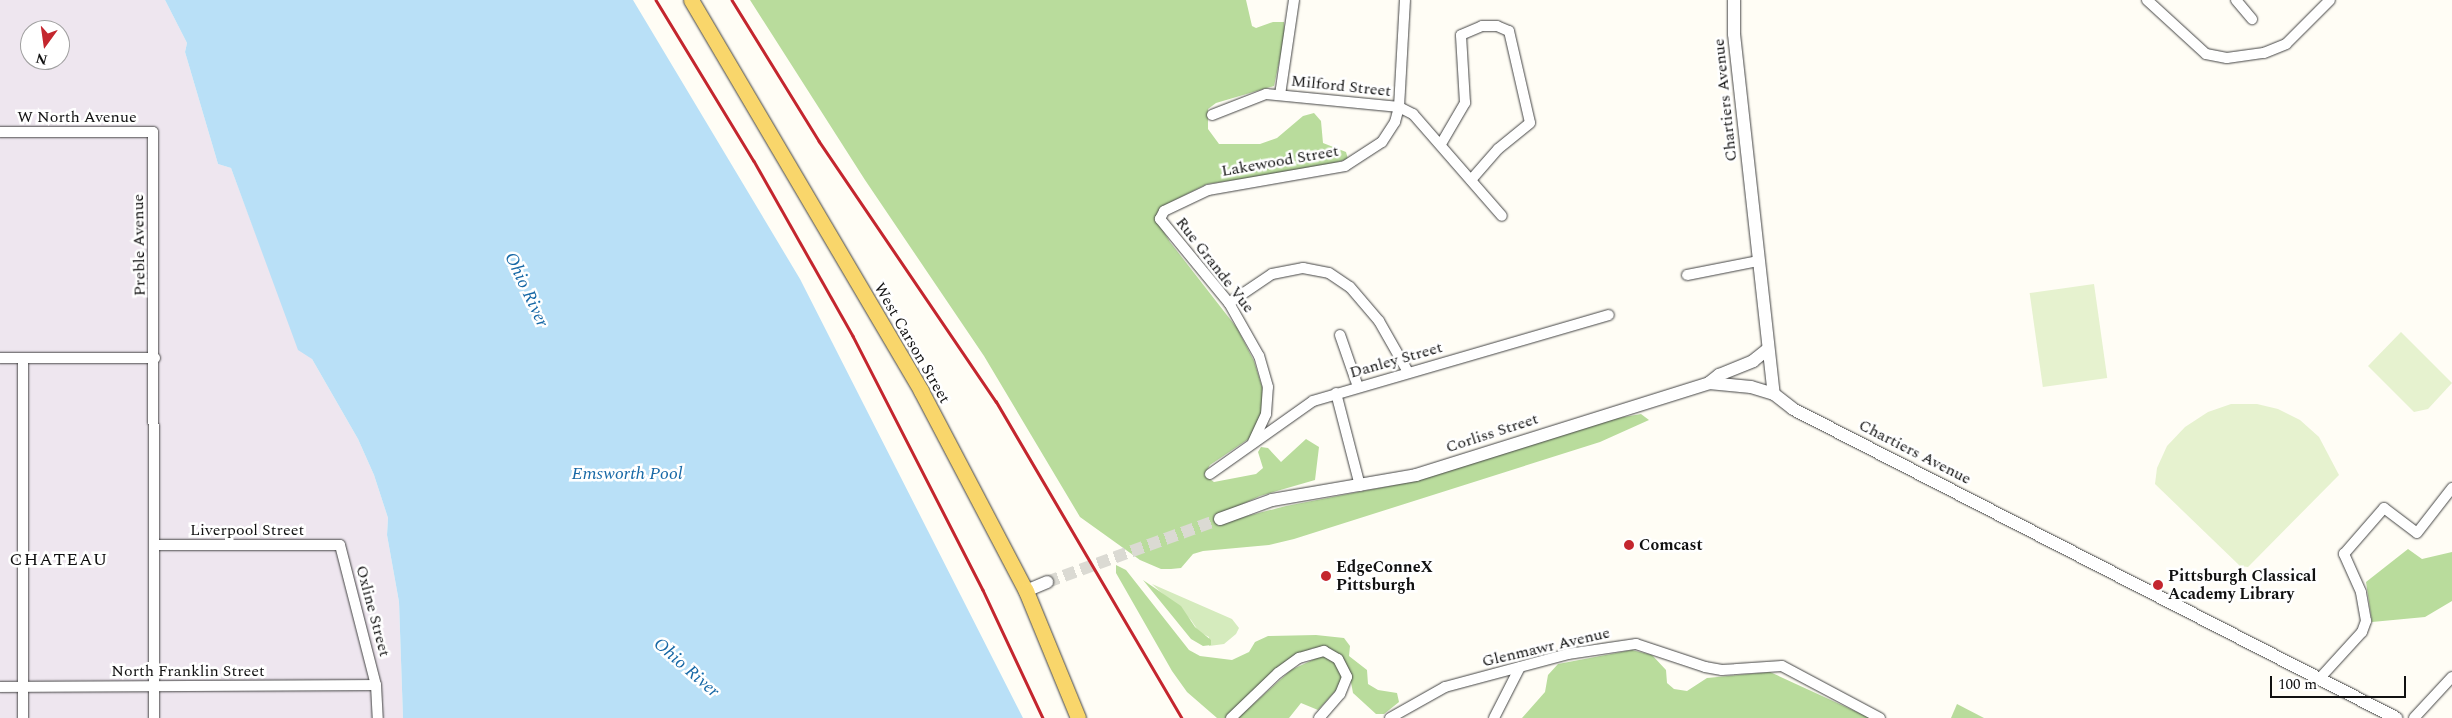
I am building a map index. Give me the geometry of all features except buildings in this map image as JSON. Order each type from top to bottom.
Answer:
[{"type":"main road","name":"West Carson Street","points":[[691,0],[921,391],[1026,591],[1078,718]]},
{"type":"street","points":[[1280,95],[1294,0]]},
{"type":"street","name":"Lakewood Street","points":[[1160,219],[1164,211],[1208,190],[1345,166],[1382,142],[1395,122],[1399,107],[1405,0]]},
{"type":"street","name":"Chartiers Avenue","points":[[1734,0],[1734,34],[1774,394],[1793,408],[2396,718]]},
{"type":"street","points":[[2147,0],[2206,54],[2227,58],[2264,53],[2286,44],[2327,1]]},
{"type":"street","points":[[2236,0],[2252,19]]},
{"type":"street","points":[[1441,144],[1465,103],[1461,35],[1482,26],[1497,26],[1508,30],[1530,123],[1498,149],[1471,180]]},
{"type":"street","name":"Milford Street","points":[[1212,115],[1266,94],[1399,107]]},
{"type":"street","points":[[1399,107],[1413,114],[1502,216]]},
{"type":"street","name":"W North Avenue","points":[[0,132],[153,132]]},
{"type":"street","name":"Preble Avenue","points":[[153,132],[155,358],[154,718]]},
{"type":"street","name":"Rue Grande Vue","points":[[1160,219],[1229,303],[1259,356],[1268,387],[1266,414],[1253,442]]},
{"type":"street","points":[[1687,275],[1758,261]]},
{"type":"street","points":[[1229,303],[1272,274],[1303,268],[1321,271],[1339,278],[1360,297],[1393,340],[1408,372]]},
{"type":"street","name":"Danley Street","points":[[1210,474],[1313,401],[1609,315]]},
{"type":"street","points":[[1340,334],[1358,387]]},
{"type":"street","points":[[1709,383],[1719,375],[1753,362],[1768,349]]},
{"type":"street","points":[[0,358],[155,358]]},
{"type":"street","points":[[22,718],[23,358]]},
{"type":"street","name":"Corliss Street","points":[[1220,519],[1272,500],[1416,475],[1709,383],[1751,387],[1774,394]]},
{"type":"street","points":[[1336,393],[1360,486]]},
{"type":"street","points":[[2320,678],[2362,632],[2366,620],[2361,592],[2344,554],[2384,508],[2417,533],[2452,488]]},
{"type":"street","name":"Liverpool Street","points":[[155,545],[340,546]]},
{"type":"street","name":"Oxline Street","points":[[340,546],[376,685],[378,718]]},
{"type":"street","points":[[1026,591],[1047,582]]},
{"type":"street","name":"Glenmawr Avenue","points":[[1390,718],[1445,687],[1520,667],[1613,646],[1647,645],[1705,668],[1722,670],[1782,666],[1880,718]]},
{"type":"street","points":[[1231,718],[1278,673],[1299,658],[1324,651],[1338,659],[1347,677],[1340,694],[1319,718]]},
{"type":"street","points":[[1494,718],[1520,667]]},
{"type":"street","points":[[2414,718],[2452,677]]},
{"type":"street","name":"North Franklin Street","points":[[0,687],[376,685]]},
{"type":"shaded area","points":[[0,0],[165,0],[187,43],[185,52],[218,164],[231,168],[294,336],[312,359],[358,439],[374,475],[388,518],[387,535],[399,602],[403,718],[0,718]]},
{"type":"green space","points":[[750,0],[1246,0],[1252,26],[1256,28],[1273,22],[1284,22],[1285,35],[1274,86],[1216,103],[1208,109],[1208,129],[1219,144],[1260,144],[1277,138],[1303,116],[1314,113],[1321,121],[1323,143],[1346,152],[1348,159],[1313,169],[1207,184],[1163,206],[1157,221],[1170,242],[1237,328],[1254,361],[1263,390],[1262,412],[1253,436],[1210,465],[1204,475],[1214,482],[1256,474],[1263,468],[1258,452],[1261,447],[1268,448],[1281,462],[1306,439],[1319,447],[1315,480],[1260,496],[1219,515],[1228,521],[1286,506],[1410,482],[1612,419],[1641,414],[1649,420],[1600,442],[1294,539],[1269,545],[1203,551],[1193,554],[1181,568],[1161,569],[1140,560],[1080,517],[984,356],[865,180]]},
{"type":"green space","points":[[2094,284],[2107,378],[2043,387],[2030,293]]},
{"type":"green space","points":[[2401,332],[2452,383],[2428,409],[2414,412],[2368,366]]},
{"type":"green space","points":[[2231,404],[2257,404],[2278,409],[2300,420],[2319,437],[2339,475],[2248,567],[2240,566],[2155,484],[2157,468],[2167,446],[2185,427],[2208,412]]},
{"type":"green space","points":[[2408,549],[2422,559],[2452,552],[2452,601],[2425,617],[2372,622],[2366,582]]},
{"type":"green space","points":[[1116,565],[1126,570],[1189,650],[1200,656],[1232,660],[1249,652],[1255,642],[1268,636],[1316,635],[1344,638],[1350,646],[1349,656],[1367,670],[1368,684],[1378,690],[1397,693],[1399,702],[1384,714],[1376,714],[1353,693],[1350,677],[1322,648],[1313,648],[1288,660],[1225,718],[1217,718],[1187,692],[1172,671],[1116,573]]},
{"type":"green space","points":[[1143,580],[1181,606],[1195,627],[1211,640],[1211,645],[1203,646],[1191,639]]},
{"type":"green space","points":[[1152,584],[1232,619],[1239,628],[1236,634],[1224,644],[1209,646],[1209,637],[1199,632],[1191,620]]},
{"type":"green space","points":[[1632,650],[1652,655],[1666,670],[1667,683],[1674,689],[1687,691],[1707,678],[1770,672],[1870,718],[1522,718],[1545,692],[1548,675],[1558,664]]},
{"type":"green space","points":[[1321,656],[1333,659],[1343,673],[1339,687],[1318,710],[1301,703],[1289,718],[1238,718],[1291,670]]},
{"type":"green space","points":[[1957,704],[1984,718],[1951,718]]},
{"type":"water","name":"Emsworth Pool","points":[[165,0],[633,0],[800,279],[1023,718],[403,718],[399,602],[387,535],[388,518],[374,475],[358,439],[312,359],[298,350],[231,168],[218,164],[185,52],[187,43]]},
{"type":"tunnel","points":[[1047,582],[1220,519]]},
{"type":"railway","points":[[656,0],[754,161],[853,336],[983,590],[1043,718]]},
{"type":"railway","points":[[732,0],[819,141],[996,401],[1182,718]]},
{"type":"place","name":"Comcast","points":[[1629,545]]},
{"type":"place","name":"EdgeConneX Pittsburgh","points":[[1326,576]]},
{"type":"place","name":"Pittsburgh Classical Academy Library","points":[[2158,585]]},
{"type":"district","name":"CHATEAU","points":[[59,560]]},
{"type":"water label","name":"Ohio River","points":[[526,290]]},
{"type":"water label","name":"Ohio River","points":[[686,668]]}]
